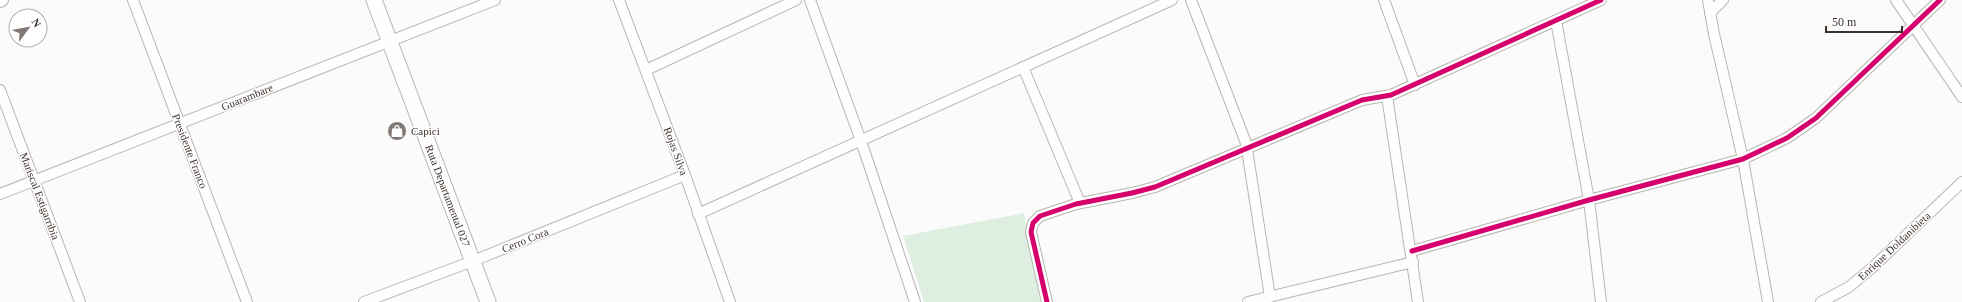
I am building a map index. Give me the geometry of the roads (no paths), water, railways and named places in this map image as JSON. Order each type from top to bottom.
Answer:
[{"type":"main road","name":"Ruta Departamental 027","points":[[374,0],[488,302]]},
{"type":"street","name":"Presidente Franco","points":[[133,0],[247,302]]},
{"type":"street","name":"Guarambare","points":[[0,194],[495,0]]},
{"type":"street","name":"Rojas Silva","points":[[620,0],[730,302]]},
{"type":"street","points":[[646,70],[796,0]]},
{"type":"street","points":[[810,0],[861,141],[915,302]]},
{"type":"street","points":[[698,214],[1172,0]]},
{"type":"street","points":[[1191,0],[1246,148],[1270,297]]},
{"type":"street","points":[[1384,0],[1415,85]]},
{"type":"street","points":[[1046,302],[1031,232],[1033,222],[1040,216],[1080,203],[1132,193],[1155,186],[1362,100],[1387,96],[1415,85],[1602,0]]},
{"type":"street","points":[[1708,0],[1743,160],[1768,302]]},
{"type":"street","points":[[1710,12],[1723,0]]},
{"type":"street","points":[[1896,0],[1962,97]]},
{"type":"street","points":[[1412,251],[1589,200],[1743,160],[1786,138],[1816,118],[1940,0]]},
{"type":"street","points":[[1556,21],[1589,200],[1601,302]]},
{"type":"street","points":[[1023,67],[1080,203]]},
{"type":"street","name":"Mariscal Estigarribia","points":[[0,90],[80,302]]},
{"type":"street","points":[[1387,96],[1412,251],[1418,302]]},
{"type":"street","name":"Cerro Cora","points":[[364,302],[473,261],[685,175]]},
{"type":"street","name":"Enrique Doldanibieta","points":[[1821,302],[1849,287],[1873,268],[1962,182]]},
{"type":"street","points":[[1248,302],[1413,262]]},
{"type":"place","name":"Capici","points":[[397,131]]}]
